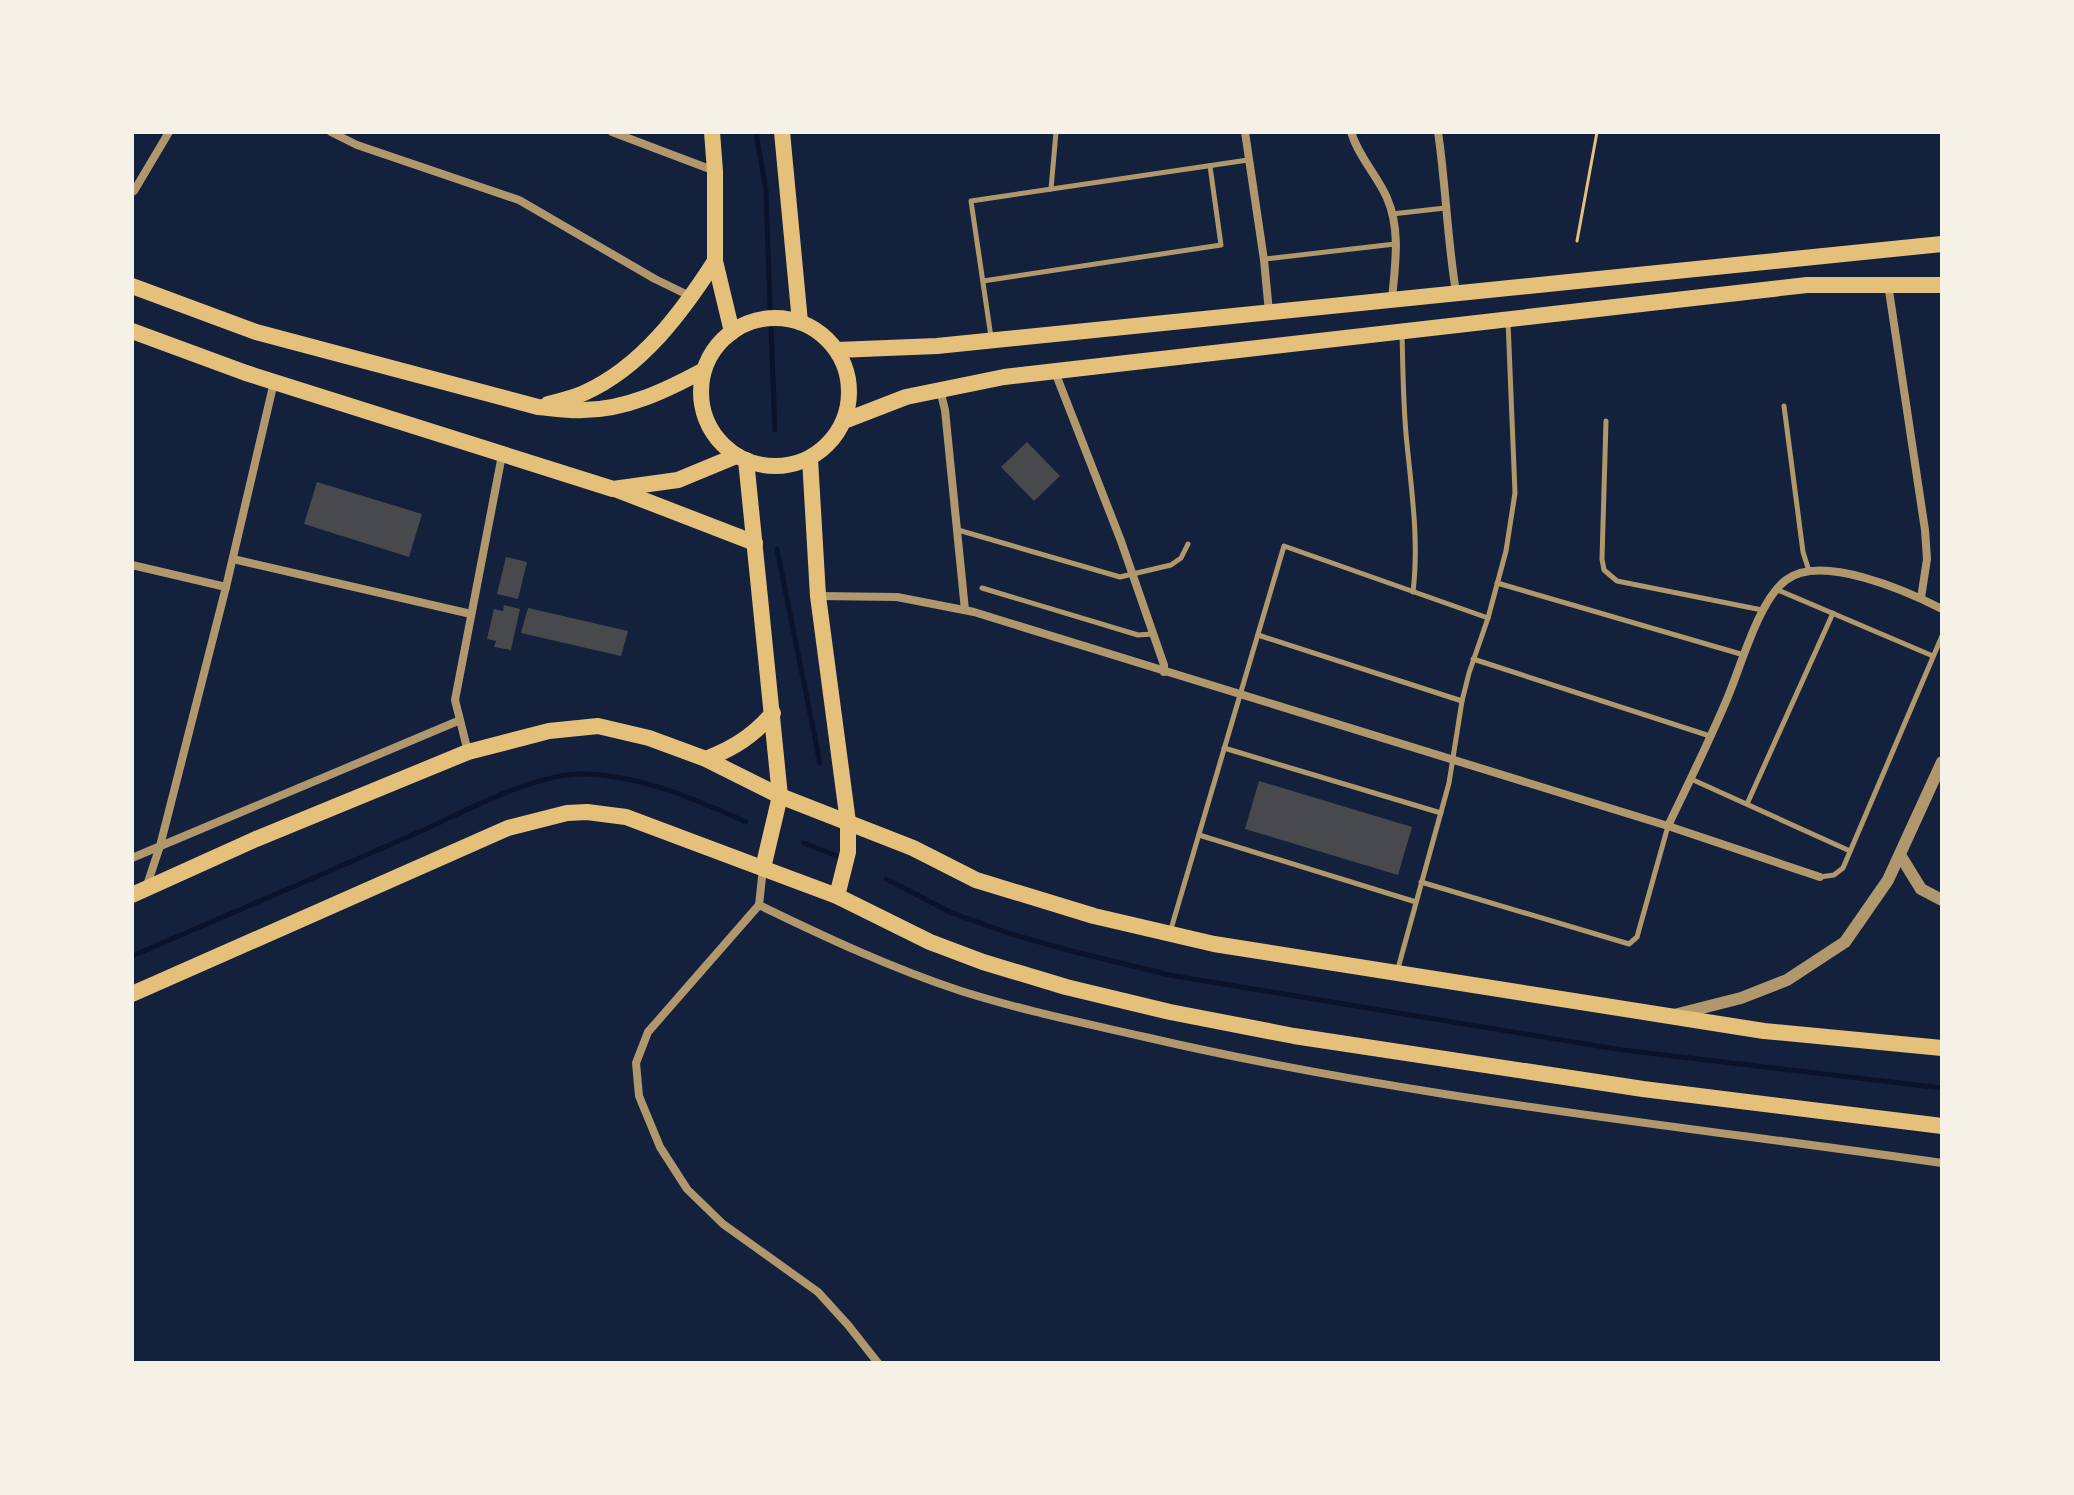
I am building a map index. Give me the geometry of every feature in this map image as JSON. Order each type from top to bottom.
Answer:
[{"type":"main road","points":[[712,132],[715,261],[732,332]]},
{"type":"main road","points":[[782,132],[800,322]]},
{"type":"main road","points":[[837,350],[991,341],[1942,244]]},
{"type":"main road","points":[[538,407],[585,393],[623,368],[663,333],[692,297],[715,261]]},
{"type":"main road","points":[[844,421],[906,397],[1004,377],[1807,285],[1942,285]]},
{"type":"main road","points":[[132,286],[256,332],[538,407],[585,411],[629,404],[704,370]]},
{"type":"main road","points":[[776,318],[800,322],[821,333],[837,350],[847,371],[850,396],[844,421],[831,443],[810,459],[786,467],[760,466],[741,458],[717,439],[704,417],[701,393],[704,370],[715,349],[732,332],[753,321],[776,318]]},
{"type":"main road","points":[[132,331],[274,382],[613,489],[755,543]]},
{"type":"main road","points":[[613,489],[678,480],[741,458]]},
{"type":"main road","points":[[741,458],[755,543],[780,796],[763,868]]},
{"type":"main road","points":[[810,459],[818,596],[848,822],[848,852],[837,896]]},
{"type":"main road","points":[[706,759],[753,735],[773,713]]},
{"type":"main road","points":[[139,892],[256,839],[468,752],[549,731],[598,726],[649,738],[706,759],[780,796],[913,848],[976,880],[1094,916],[1214,944],[1764,1031],[1942,1048]]},
{"type":"main road","points":[[132,994],[508,828],[547,816],[587,812],[626,817],[837,896],[930,942],[983,962],[1080,991],[1170,1012],[1294,1036],[1628,1087],[1942,1126]]},
{"type":"street","points":[[133,193],[169,132]]},
{"type":"street","points":[[331,132],[357,145],[519,200],[692,297]]},
{"type":"street","points":[[612,132],[715,171]]},
{"type":"street","points":[[1245,132],[1269,312]]},
{"type":"street","points":[[1351,132],[1363,161],[1388,199],[1392,214],[1395,244],[1392,299]]},
{"type":"street","points":[[1438,132],[1446,185],[1447,238],[1456,292]]},
{"type":"street","points":[[1888,284],[1925,530],[1927,559],[1921,598]]},
{"type":"street","points":[[1055,372],[1133,574],[1164,672]]},
{"type":"street","points":[[139,892],[160,846],[233,559],[274,382]]},
{"type":"street","points":[[940,390],[945,410],[965,610]]},
{"type":"street","points":[[468,752],[455,700],[502,455]]},
{"type":"street","points":[[233,559],[471,614]]},
{"type":"street","points":[[132,565],[226,587]]},
{"type":"street","points":[[1668,826],[1763,610],[1786,580],[1822,569],[1921,598],[1942,609]]},
{"type":"street","points":[[818,596],[897,597],[965,610],[1668,826],[1820,877]]},
{"type":"street","points":[[132,858],[458,721]]},
{"type":"street","points":[[1670,1016],[1741,998],[1787,980],[1845,942],[1888,880],[1942,762]]},
{"type":"street","points":[[1900,855],[1921,889],[1942,900]]},
{"type":"street","points":[[763,868],[759,905],[648,1032],[638,1052],[636,1085],[660,1147],[687,1189],[723,1224],[818,1292],[878,1363]]},
{"type":"street","points":[[759,905],[859,952],[961,991],[1219,1054],[1499,1104],[1942,1163]]},
{"type":"lane","points":[[1051,189],[1056,132]]},
{"type":"lane","points":[[991,341],[971,201],[1249,160]]},
{"type":"lane","points":[[983,281],[1221,245],[1210,166]]},
{"type":"lane","points":[[1392,214],[1445,208]]},
{"type":"lane","points":[[1264,260],[1395,244]]},
{"type":"lane","points":[[1397,973],[1441,813],[1462,701],[1506,551],[1515,493],[1508,320]]},
{"type":"lane","points":[[1402,332],[1406,442],[1414,503],[1416,564],[1413,592]]},
{"type":"lane","points":[[1784,406],[1803,552],[1809,571]]},
{"type":"lane","points":[[1606,421],[1602,559],[1607,575],[1617,581],[1763,610]]},
{"type":"lane","points":[[958,530],[1120,577],[1171,565],[1181,558],[1188,544]]},
{"type":"lane","points":[[1170,934],[1284,546],[1488,618]]},
{"type":"lane","points":[[1497,583],[1744,655]]},
{"type":"lane","points":[[982,588],[1138,635],[1153,634]]},
{"type":"lane","points":[[1778,590],[1933,656]]},
{"type":"lane","points":[[1747,804],[1833,613]]},
{"type":"lane","points":[[1258,635],[1462,701]]},
{"type":"lane","points":[[1820,877],[1839,872],[1850,851],[1942,636]]},
{"type":"lane","points":[[1473,659],[1710,736]]},
{"type":"lane","points":[[1224,748],[1441,813]]},
{"type":"lane","points":[[1690,778],[1850,851]]},
{"type":"lane","points":[[1421,882],[1629,944],[1637,937],[1668,826]]},
{"type":"lane","points":[[1199,835],[1416,902]]},
{"type":"path","points":[[1577,241],[1597,132]]},
{"type":"building","points":[[1027,442],[1060,476],[1034,501],[1001,467]]},
{"type":"building","points":[[317,482],[422,514],[409,557],[304,524]]},
{"type":"building","points":[[506,557],[527,562],[518,599],[497,594]]},
{"type":"building","points":[[504,605],[520,609],[511,650],[494,647],[496,641],[487,639],[494,609],[503,611]]},
{"type":"building","points":[[528,608],[628,631],[621,656],[521,633]]},
{"type":"building","points":[[1259,781],[1412,827],[1398,875],[1245,829]]},
{"type":"waterway","points":[[756,132],[766,191],[770,308]]},
{"type":"waterway","points":[[771,329],[775,430]]},
{"type":"waterway","points":[[777,549],[820,763]]},
{"type":"waterway","points":[[132,956],[496,797],[562,776],[604,775],[646,784],[687,797],[746,822]]},
{"type":"waterway","points":[[804,843],[842,858]]},
{"type":"waterway","points":[[886,879],[952,913],[1011,934],[1174,976],[1623,1050],[1942,1088]]}]
